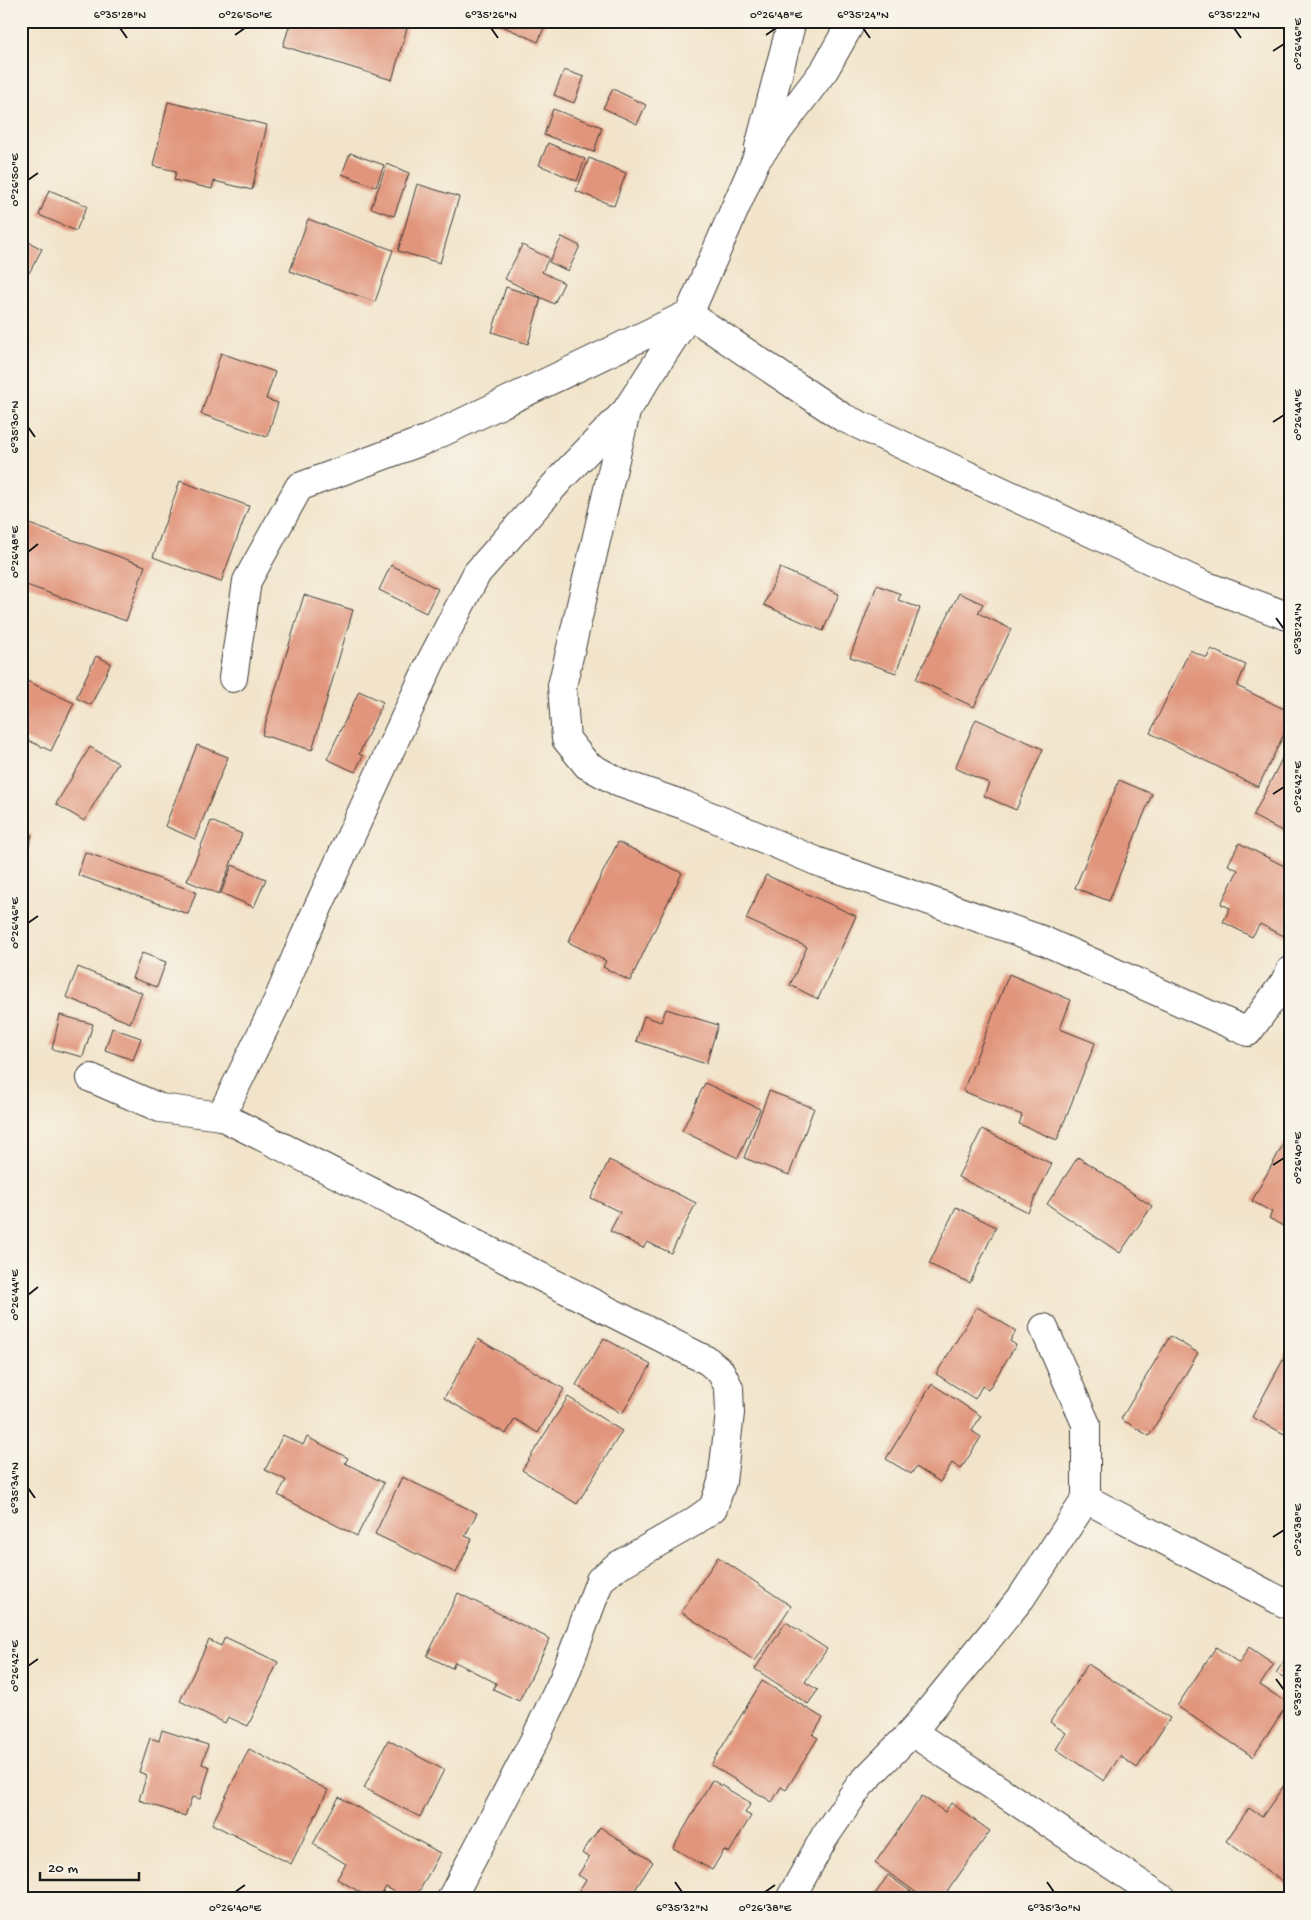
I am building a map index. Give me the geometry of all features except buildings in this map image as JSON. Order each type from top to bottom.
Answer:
[{"type":"street","points":[[221,1116],[278,1000],[304,938],[431,661],[477,573],[562,477],[626,411],[689,314],[756,160],[792,21]]},
{"type":"street","points":[[756,160],[825,69],[852,21]]},
{"type":"street","points":[[689,314],[842,417],[1204,585],[1290,617]]},
{"type":"street","points":[[233,678],[247,581],[299,487],[428,439],[689,314]]},
{"type":"street","points":[[626,411],[562,686],[566,739],[587,765],[620,783],[684,805],[816,861],[1042,940],[1248,1032],[1284,983],[1290,971]]},
{"type":"street","points":[[91,1078],[160,1108],[221,1116],[708,1361],[721,1372],[729,1388],[730,1413],[722,1482],[713,1508],[692,1523],[617,1566],[600,1580],[563,1680],[537,1735],[451,1899]]},
{"type":"street","points":[[790,1899],[825,1836],[860,1786],[912,1732],[1021,1598],[1086,1499],[1086,1424],[1044,1328]]},
{"type":"street","points":[[1086,1499],[1290,1606]]},
{"type":"street","points":[[912,1732],[1163,1899]]}]
